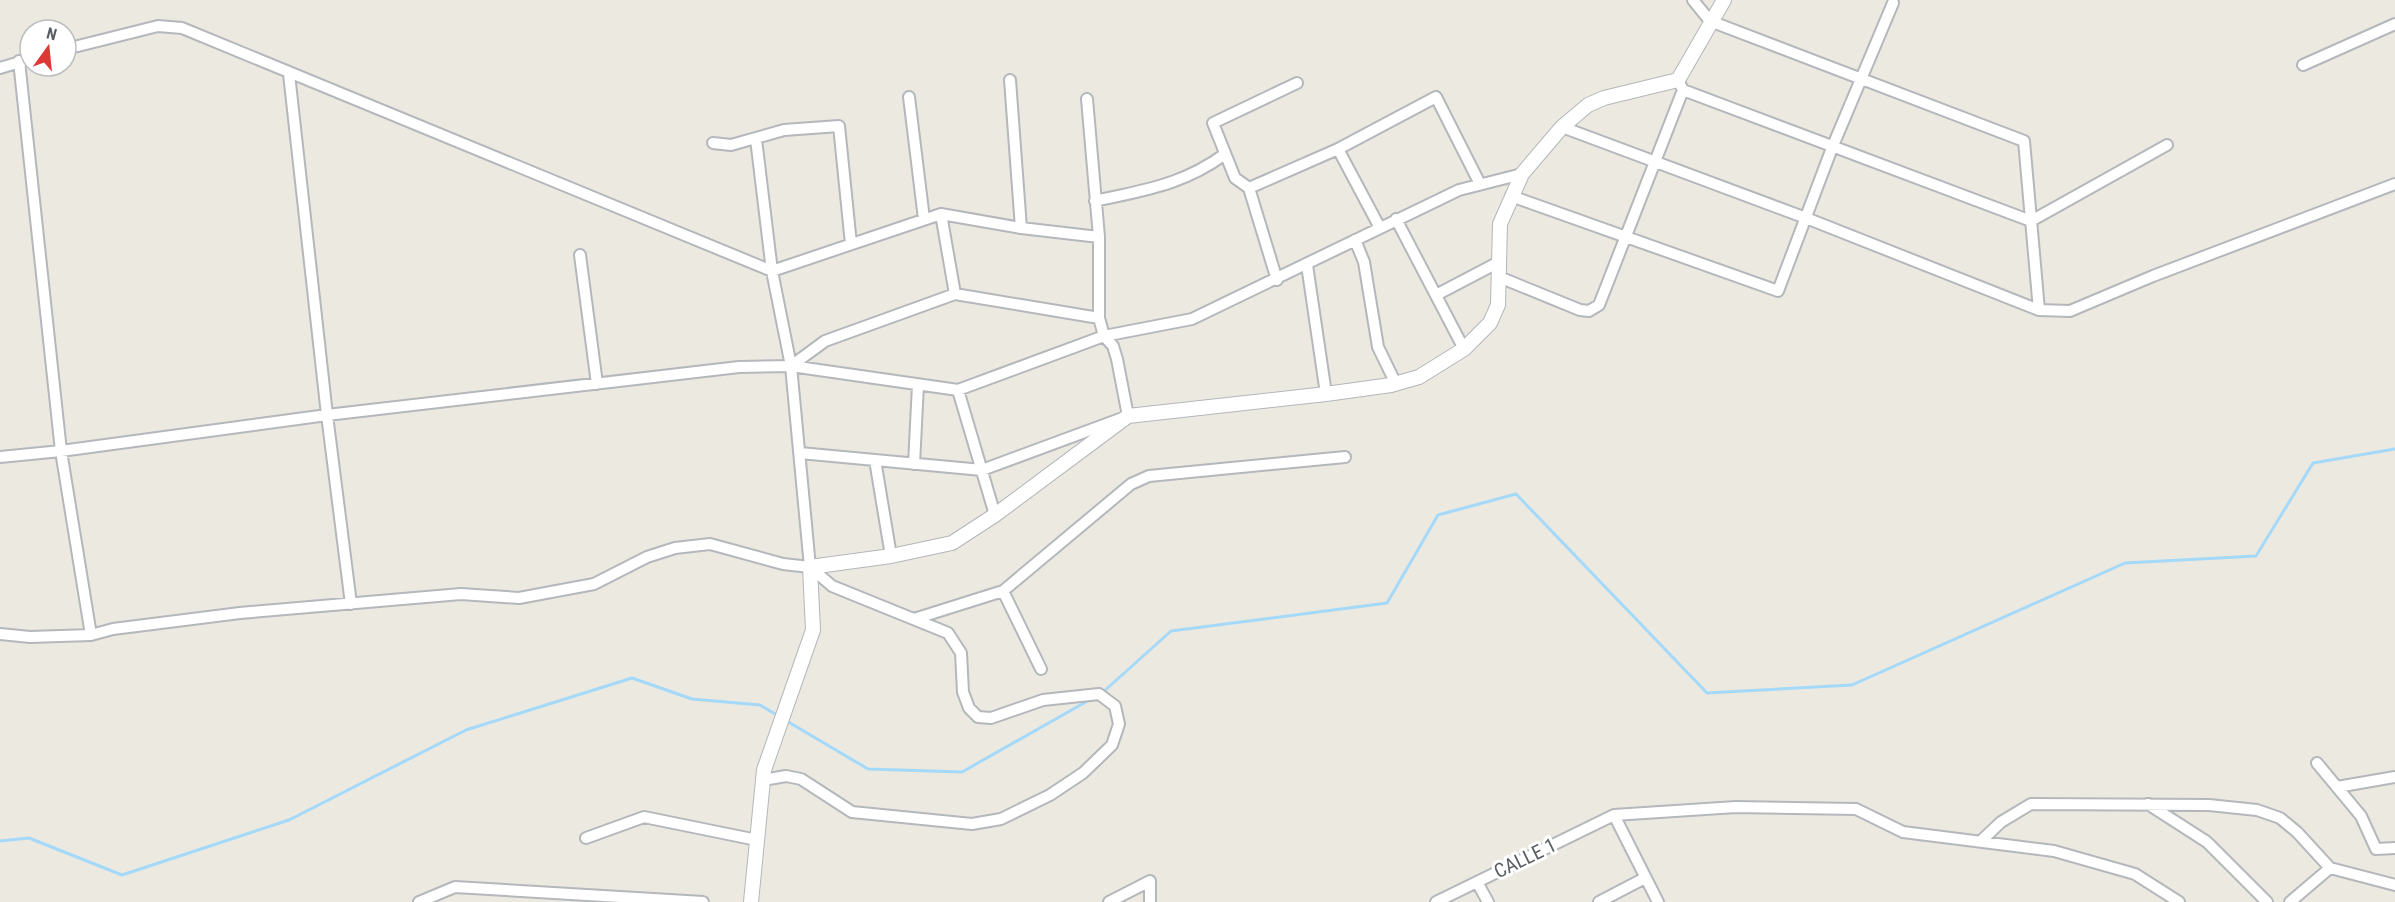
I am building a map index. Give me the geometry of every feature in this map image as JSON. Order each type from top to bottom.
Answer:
[{"type":"street","points":[[1693,0],[1710,21],[2024,141],[2039,310]]},
{"type":"street","points":[[1436,295],[1499,269],[1581,310],[1589,311],[1599,305],[1655,163],[1680,85],[1710,21],[1724,0]]},
{"type":"street","points":[[1511,196],[1778,291],[1832,148],[1893,3]]},
{"type":"street","points":[[2303,65],[2395,24]]},
{"type":"street","points":[[78,46],[158,26],[182,28],[772,271],[941,214],[1021,228],[1099,237]]},
{"type":"street","points":[[0,68],[18,62]]},
{"type":"street","points":[[289,74],[327,415],[351,604]]},
{"type":"street","points":[[27,78],[61,451],[91,635]]},
{"type":"street","points":[[1010,80],[1021,228]]},
{"type":"street","points":[[1277,280],[1249,188],[1235,177],[1213,123],[1297,83]]},
{"type":"street","points":[[800,453],[982,470],[1128,416],[1326,394],[1396,384],[1419,377],[1464,349],[1490,323],[1498,305],[1500,224],[1522,174],[1562,127],[1588,105],[1604,98],[1680,85],[1832,148],[2031,221],[2167,145]]},
{"type":"street","points":[[909,97],[924,219]]},
{"type":"street","points":[[1249,188],[1338,149],[1436,97],[1480,184]]},
{"type":"street","points":[[1087,99],[1099,237],[1099,318],[1104,336],[1113,346],[1117,359],[1128,416]]},
{"type":"street","points":[[713,143],[731,145],[756,140],[784,130],[839,126],[851,244]]},
{"type":"street","points":[[1562,127],[1806,218],[2039,310],[2070,311],[2153,276],[2395,184]]},
{"type":"street","points":[[751,902],[763,780],[776,735],[803,663],[814,620],[791,366],[772,271],[756,140]]},
{"type":"street","points":[[1338,149],[1380,228]]},
{"type":"street","points":[[1095,201],[1181,181],[1203,171],[1225,154]]},
{"type":"street","points":[[0,457],[61,451],[327,415],[739,367],[791,366],[958,390],[1104,336],[1192,319],[1277,280],[1396,219],[1459,190],[1522,174]]},
{"type":"street","points":[[941,214],[955,294]]},
{"type":"street","points":[[1396,219],[1464,349]]},
{"type":"street","points":[[1355,240],[1364,262],[1378,347],[1396,384]]},
{"type":"street","points":[[580,255],[597,384]]},
{"type":"street","points":[[1307,265],[1326,394]]},
{"type":"street","points":[[791,366],[825,341],[955,294],[1099,318]]},
{"type":"street","points":[[914,464],[918,385]]},
{"type":"street","points":[[958,390],[995,516]]},
{"type":"street","points":[[0,634],[30,637],[91,635],[113,629],[240,613],[461,594],[519,598],[594,584],[647,557],[675,548],[711,544],[783,564],[810,567],[891,556],[952,543],[995,516],[1128,416]]},
{"type":"street","points":[[914,619],[1003,591],[1131,484],[1149,476],[1345,458]]},
{"type":"street","points":[[875,460],[891,556]]},
{"type":"street","points":[[763,780],[786,776],[801,779],[852,812],[972,824],[1001,819],[1050,795],[1083,773],[1112,745],[1119,724],[1115,706],[1100,694],[1043,700],[991,718],[978,717],[969,708],[963,692],[961,654],[956,642],[937,627],[832,586],[810,567]]},
{"type":"street","points":[[1003,591],[1041,669]]},
{"type":"street","points":[[2317,763],[2361,816],[2376,849],[2395,848]]},
{"type":"street","points":[[2337,787],[2395,777]]},
{"type":"street","points":[[1982,840],[2001,822],[2031,804],[2209,805],[2257,810],[2280,818],[2297,832],[2330,868],[2395,885]]},
{"type":"street","points":[[2147,804],[2207,843],[2267,902]]},
{"type":"street","points":[[1658,902],[1614,815],[1736,807],[1856,809],[1903,832],[1982,840],[2054,852],[2135,874],[2179,902]]},
{"type":"street","name":"CALLE 1","points":[[1436,902],[1614,815]]},
{"type":"street","points":[[586,838],[644,817],[757,840]]},
{"type":"street","points":[[2290,902],[2330,868]]},
{"type":"street","points":[[1599,902],[1645,878]]},
{"type":"street","points":[[1109,902],[1150,880],[1150,902]]},
{"type":"street","points":[[1477,882],[1488,902]]},
{"type":"street","points":[[419,902],[455,886],[574,898],[703,902]]},
{"type":"waterway","points":[[1102,693],[1171,631],[1387,603],[1438,515],[1516,494],[1707,693],[1852,685],[2125,563],[2256,556],[2313,463],[2395,449]]},
{"type":"waterway","points":[[0,841],[29,838],[122,875],[289,820],[466,730],[632,678],[692,699],[760,705],[780,717]]},
{"type":"waterway","points":[[785,720],[868,769],[962,772],[1091,699]]}]
